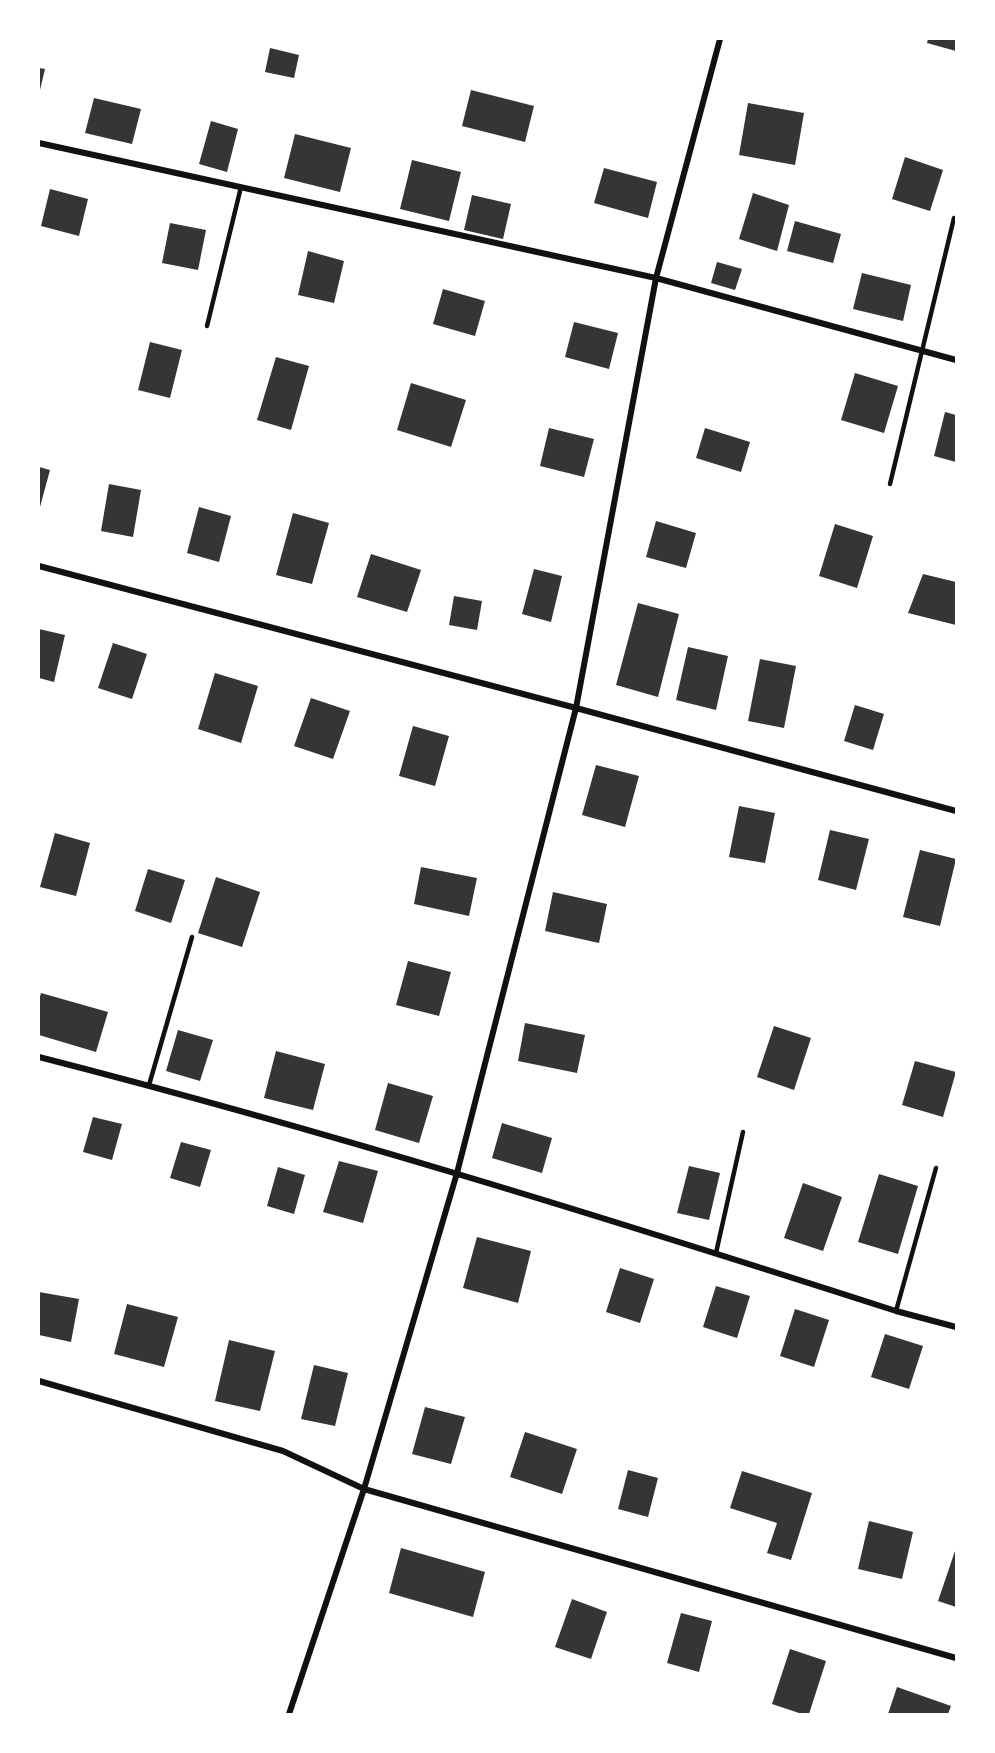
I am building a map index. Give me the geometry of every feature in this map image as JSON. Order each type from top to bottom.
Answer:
[{"type":"street","points":[[289,1714],[364,1489],[457,1173],[576,708],[656,278],[720,39]]},
{"type":"street","points":[[39,143],[656,278],[956,360]]},
{"type":"street","points":[[39,566],[576,708],[956,812]]},
{"type":"street","points":[[39,1057],[149,1085],[457,1173],[896,1311],[956,1327]]},
{"type":"street","points":[[39,1381],[284,1451],[364,1489],[956,1658]]},
{"type":"lane","points":[[207,326],[241,188]]},
{"type":"lane","points":[[890,484],[954,218]]},
{"type":"lane","points":[[149,1085],[192,937]]},
{"type":"lane","points":[[716,1253],[744,1132]]},
{"type":"lane","points":[[896,1311],[936,1168]]},
{"type":"building","points":[[928,39],[956,39],[956,51],[927,43]]},
{"type":"building","points":[[270,48],[299,55],[294,78],[265,72]]},
{"type":"building","points":[[39,68],[45,69],[40,90],[39,90]]},
{"type":"building","points":[[471,90],[534,106],[525,142],[462,126]]},
{"type":"building","points":[[94,98],[141,109],[132,144],[85,133]]},
{"type":"building","points":[[748,103],[804,113],[795,165],[739,155]]},
{"type":"building","points":[[211,121],[238,129],[227,172],[199,164]]},
{"type":"building","points":[[295,134],[351,148],[340,192],[284,178]]},
{"type":"building","points":[[905,157],[943,170],[930,211],[892,199]]},
{"type":"building","points":[[412,160],[461,172],[449,221],[400,209]]},
{"type":"building","points":[[604,168],[657,182],[648,218],[594,203]]},
{"type":"building","points":[[50,189],[88,199],[79,236],[41,226]]},
{"type":"building","points":[[753,193],[789,205],[777,251],[739,239]]},
{"type":"building","points":[[472,195],[511,204],[503,239],[464,230]]},
{"type":"building","points":[[795,221],[841,234],[833,263],[787,251]]},
{"type":"building","points":[[170,223],[206,230],[198,270],[162,263]]},
{"type":"building","points":[[308,251],[344,261],[334,303],[298,295]]},
{"type":"building","points":[[717,262],[742,269],[735,290],[711,283]]},
{"type":"building","points":[[862,273],[911,285],[903,321],[853,309]]},
{"type":"building","points":[[443,289],[485,301],[475,336],[433,324]]},
{"type":"building","points":[[574,322],[618,333],[609,369],[565,357]]},
{"type":"building","points":[[150,342],[182,350],[170,398],[138,390]]},
{"type":"building","points":[[276,357],[309,366],[291,430],[257,420]]},
{"type":"building","points":[[855,373],[898,386],[884,433],[841,420]]},
{"type":"building","points":[[411,383],[466,400],[451,447],[397,430]]},
{"type":"building","points":[[945,412],[956,415],[956,462],[934,456]]},
{"type":"building","points":[[549,428],[594,439],[584,477],[540,466]]},
{"type":"building","points":[[705,428],[750,442],[741,472],[696,458]]},
{"type":"building","points":[[39,467],[50,470],[40,507],[39,507]]},
{"type":"building","points":[[109,484],[141,490],[133,537],[101,531]]},
{"type":"building","points":[[199,507],[231,516],[219,562],[187,553]]},
{"type":"building","points":[[293,513],[329,523],[312,584],[276,575]]},
{"type":"building","points":[[656,521],[696,533],[686,568],[646,557]]},
{"type":"building","points":[[835,524],[873,536],[857,588],[819,576]]},
{"type":"building","points":[[371,554],[421,570],[407,612],[357,597]]},
{"type":"building","points":[[534,569],[562,576],[551,622],[522,614]]},
{"type":"building","points":[[923,574],[956,582],[956,625],[908,613]]},
{"type":"building","points":[[454,596],[482,601],[477,630],[449,625]]},
{"type":"building","points":[[638,603],[679,614],[658,697],[616,685]]},
{"type":"building","points":[[39,629],[65,635],[54,682],[39,678]]},
{"type":"building","points":[[113,643],[147,654],[132,699],[98,688]]},
{"type":"building","points":[[688,647],[728,656],[716,710],[676,700]]},
{"type":"building","points":[[760,659],[796,666],[784,728],[748,721]]},
{"type":"building","points":[[215,673],[258,686],[241,743],[198,729]]},
{"type":"building","points":[[311,698],[350,711],[333,759],[294,746]]},
{"type":"building","points":[[855,705],[884,714],[873,750],[844,741]]},
{"type":"building","points":[[413,726],[449,736],[435,786],[399,776]]},
{"type":"building","points":[[596,765],[639,776],[625,827],[582,815]]},
{"type":"building","points":[[739,806],[775,813],[765,863],[729,857]]},
{"type":"building","points":[[830,830],[869,839],[856,890],[818,880]]},
{"type":"building","points":[[55,833],[90,843],[76,896],[40,887]]},
{"type":"building","points":[[920,850],[956,859],[940,926],[903,917]]},
{"type":"building","points":[[421,867],[477,878],[469,916],[414,904]]},
{"type":"building","points":[[148,869],[185,880],[171,923],[135,911]]},
{"type":"building","points":[[216,877],[260,892],[242,947],[198,933]]},
{"type":"building","points":[[553,892],[607,904],[599,943],[545,931]]},
{"type":"building","points":[[408,961],[451,972],[439,1016],[396,1005]]},
{"type":"building","points":[[41,993],[108,1012],[96,1052],[39,1035]]},
{"type":"building","points":[[525,1023],[585,1035],[577,1073],[518,1061]]},
{"type":"building","points":[[774,1026],[811,1038],[794,1090],[757,1077]]},
{"type":"building","points":[[178,1030],[213,1040],[200,1081],[166,1071]]},
{"type":"building","points":[[276,1051],[325,1064],[313,1110],[264,1098]]},
{"type":"building","points":[[915,1061],[956,1072],[943,1117],[902,1105]]},
{"type":"building","points":[[388,1083],[433,1096],[419,1143],[375,1130]]},
{"type":"building","points":[[93,1117],[122,1124],[112,1160],[83,1152]]},
{"type":"building","points":[[502,1123],[552,1138],[542,1173],[492,1158]]},
{"type":"building","points":[[181,1142],[211,1150],[200,1187],[170,1178]]},
{"type":"building","points":[[339,1161],[378,1171],[363,1223],[323,1212]]},
{"type":"building","points":[[689,1166],[720,1173],[709,1220],[677,1213]]},
{"type":"building","points":[[278,1167],[305,1175],[294,1214],[267,1206]]},
{"type":"building","points":[[879,1174],[918,1186],[898,1254],[858,1242]]},
{"type":"building","points":[[803,1183],[842,1197],[823,1251],[784,1238]]},
{"type":"building","points":[[477,1237],[531,1251],[518,1303],[463,1288]]},
{"type":"building","points":[[620,1268],[654,1279],[640,1323],[606,1312]]},
{"type":"building","points":[[716,1286],[750,1296],[737,1338],[703,1327]]},
{"type":"building","points":[[39,1292],[79,1299],[71,1342],[39,1335]]},
{"type":"building","points":[[127,1304],[178,1317],[164,1367],[114,1354]]},
{"type":"building","points":[[795,1309],[829,1320],[814,1367],[780,1356]]},
{"type":"building","points":[[885,1334],[923,1346],[909,1389],[871,1377]]},
{"type":"building","points":[[229,1340],[275,1351],[260,1411],[215,1401]]},
{"type":"building","points":[[314,1365],[348,1373],[335,1426],[301,1419]]},
{"type":"building","points":[[425,1407],[465,1417],[451,1464],[412,1454]]},
{"type":"building","points":[[525,1432],[577,1449],[562,1494],[510,1477]]},
{"type":"building","points":[[628,1470],[658,1478],[648,1517],[618,1509]]},
{"type":"building","points":[[742,1471],[812,1493],[791,1560],[767,1553],[777,1523],[730,1508]]},
{"type":"building","points":[[869,1521],[913,1532],[902,1579],[858,1569]]},
{"type":"building","points":[[401,1548],[485,1572],[473,1617],[389,1593]]},
{"type":"building","points":[[956,1548],[956,1607],[938,1601]]},
{"type":"building","points":[[572,1599],[607,1612],[591,1659],[555,1647]]},
{"type":"building","points":[[681,1613],[712,1621],[699,1672],[667,1663]]},
{"type":"building","points":[[790,1649],[826,1661],[809,1714],[802,1714],[772,1704]]},
{"type":"building","points":[[897,1687],[951,1706],[948,1714],[888,1714]]}]
